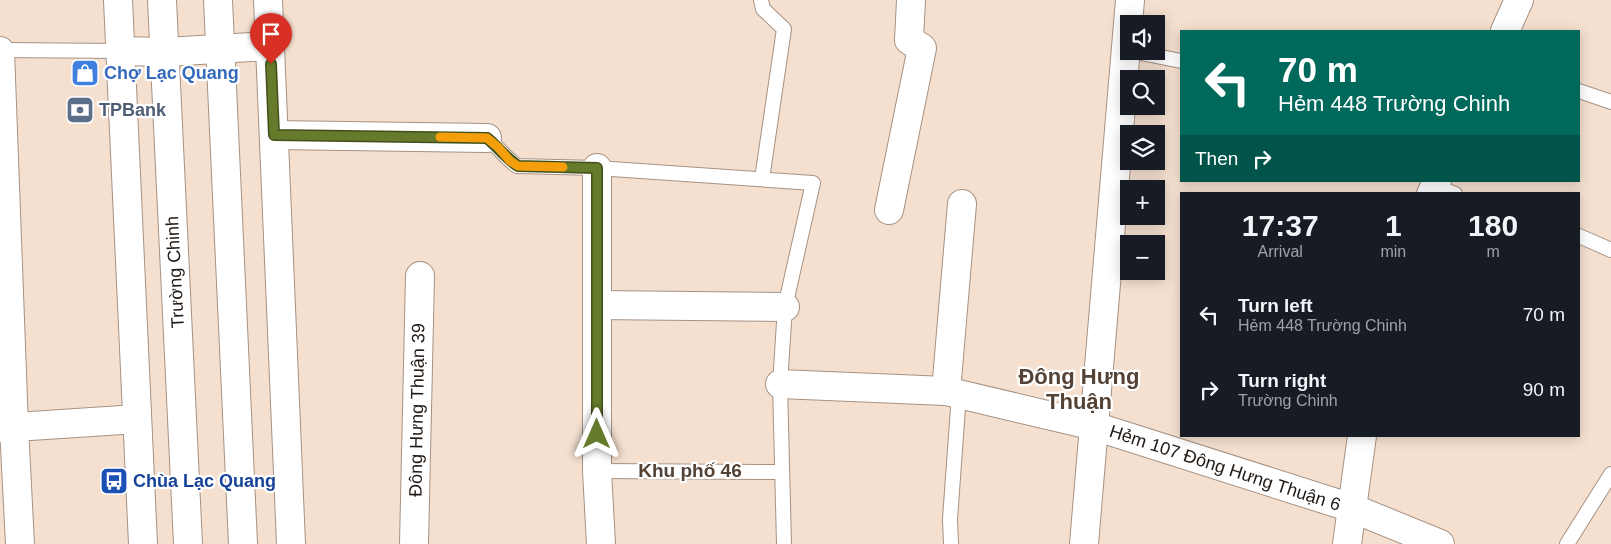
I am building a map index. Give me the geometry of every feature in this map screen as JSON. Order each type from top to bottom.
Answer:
[{"type":"street","points":[[118,0],[143,544]]},
{"type":"street","name":"Trường Chinh","points":[[162,0],[188,544]]},
{"type":"street","points":[[218,0],[243,544]]},
{"type":"street","points":[[268,0],[291,544]]},
{"type":"street","points":[[889,210],[922,48],[909,40],[911,0]]},
{"type":"street","points":[[1129,15],[1130,0]]},
{"type":"street","points":[[121,51],[164,52],[270,46]]},
{"type":"street","points":[[0,51],[7,428],[20,544]]},
{"type":"street","points":[[1084,544],[1127,60]]},
{"type":"street","points":[[274,135],[487,138]]},
{"type":"street","points":[[597,168],[597,471],[601,544]]},
{"type":"street","points":[[953,392],[962,204]]},
{"type":"street","name":"Đông Hưng Thuận 39","points":[[414,544],[420,276]]},
{"type":"street","points":[[597,305],[784,307]]},
{"type":"street","name":"Hẻm 107 Đông Hưng Thuận 6","points":[[780,384],[953,392],[1094,426],[1352,508],[1440,544]]},
{"type":"street","points":[[7,428],[136,419]]},
{"type":"street","points":[[1346,544],[1362,437]]},
{"type":"lane","points":[[761,0],[763,9],[784,29],[762,179]]},
{"type":"lane","points":[[0,51],[121,51]]},
{"type":"lane","points":[[1165,57],[1180,60]]},
{"type":"lane","points":[[1580,91],[1611,102]]},
{"type":"lane","points":[[487,138],[510,161],[518,166],[597,168],[814,182],[784,307],[780,384],[784,544]]},
{"type":"lane","points":[[1580,236],[1611,250]]},
{"type":"lane","points":[[951,544],[953,392]]},
{"type":"lane","points":[[597,471],[782,472]]},
{"type":"lane","points":[[1567,544],[1611,474]]},
{"type":"slow traffic","points":[[440,137],[487,138],[510,161],[518,166],[563,167]]},
{"type":"place","name":"Chợ Lạc Quang","points":[[85,73]]},
{"type":"place","name":"TPBank","points":[[80,110]]},
{"type":"place","name":"Chùa Lạc Quang","points":[[114,481]]},
{"type":"district","name":"Đông Hưng Thuận","points":[[1079,388]]},
{"type":"district","name":"Khu phố 46","points":[[690,470]]},
{"type":"route","points":[[271,64],[274,135],[487,138],[510,161],[518,166],[597,168],[597,434]]}]
